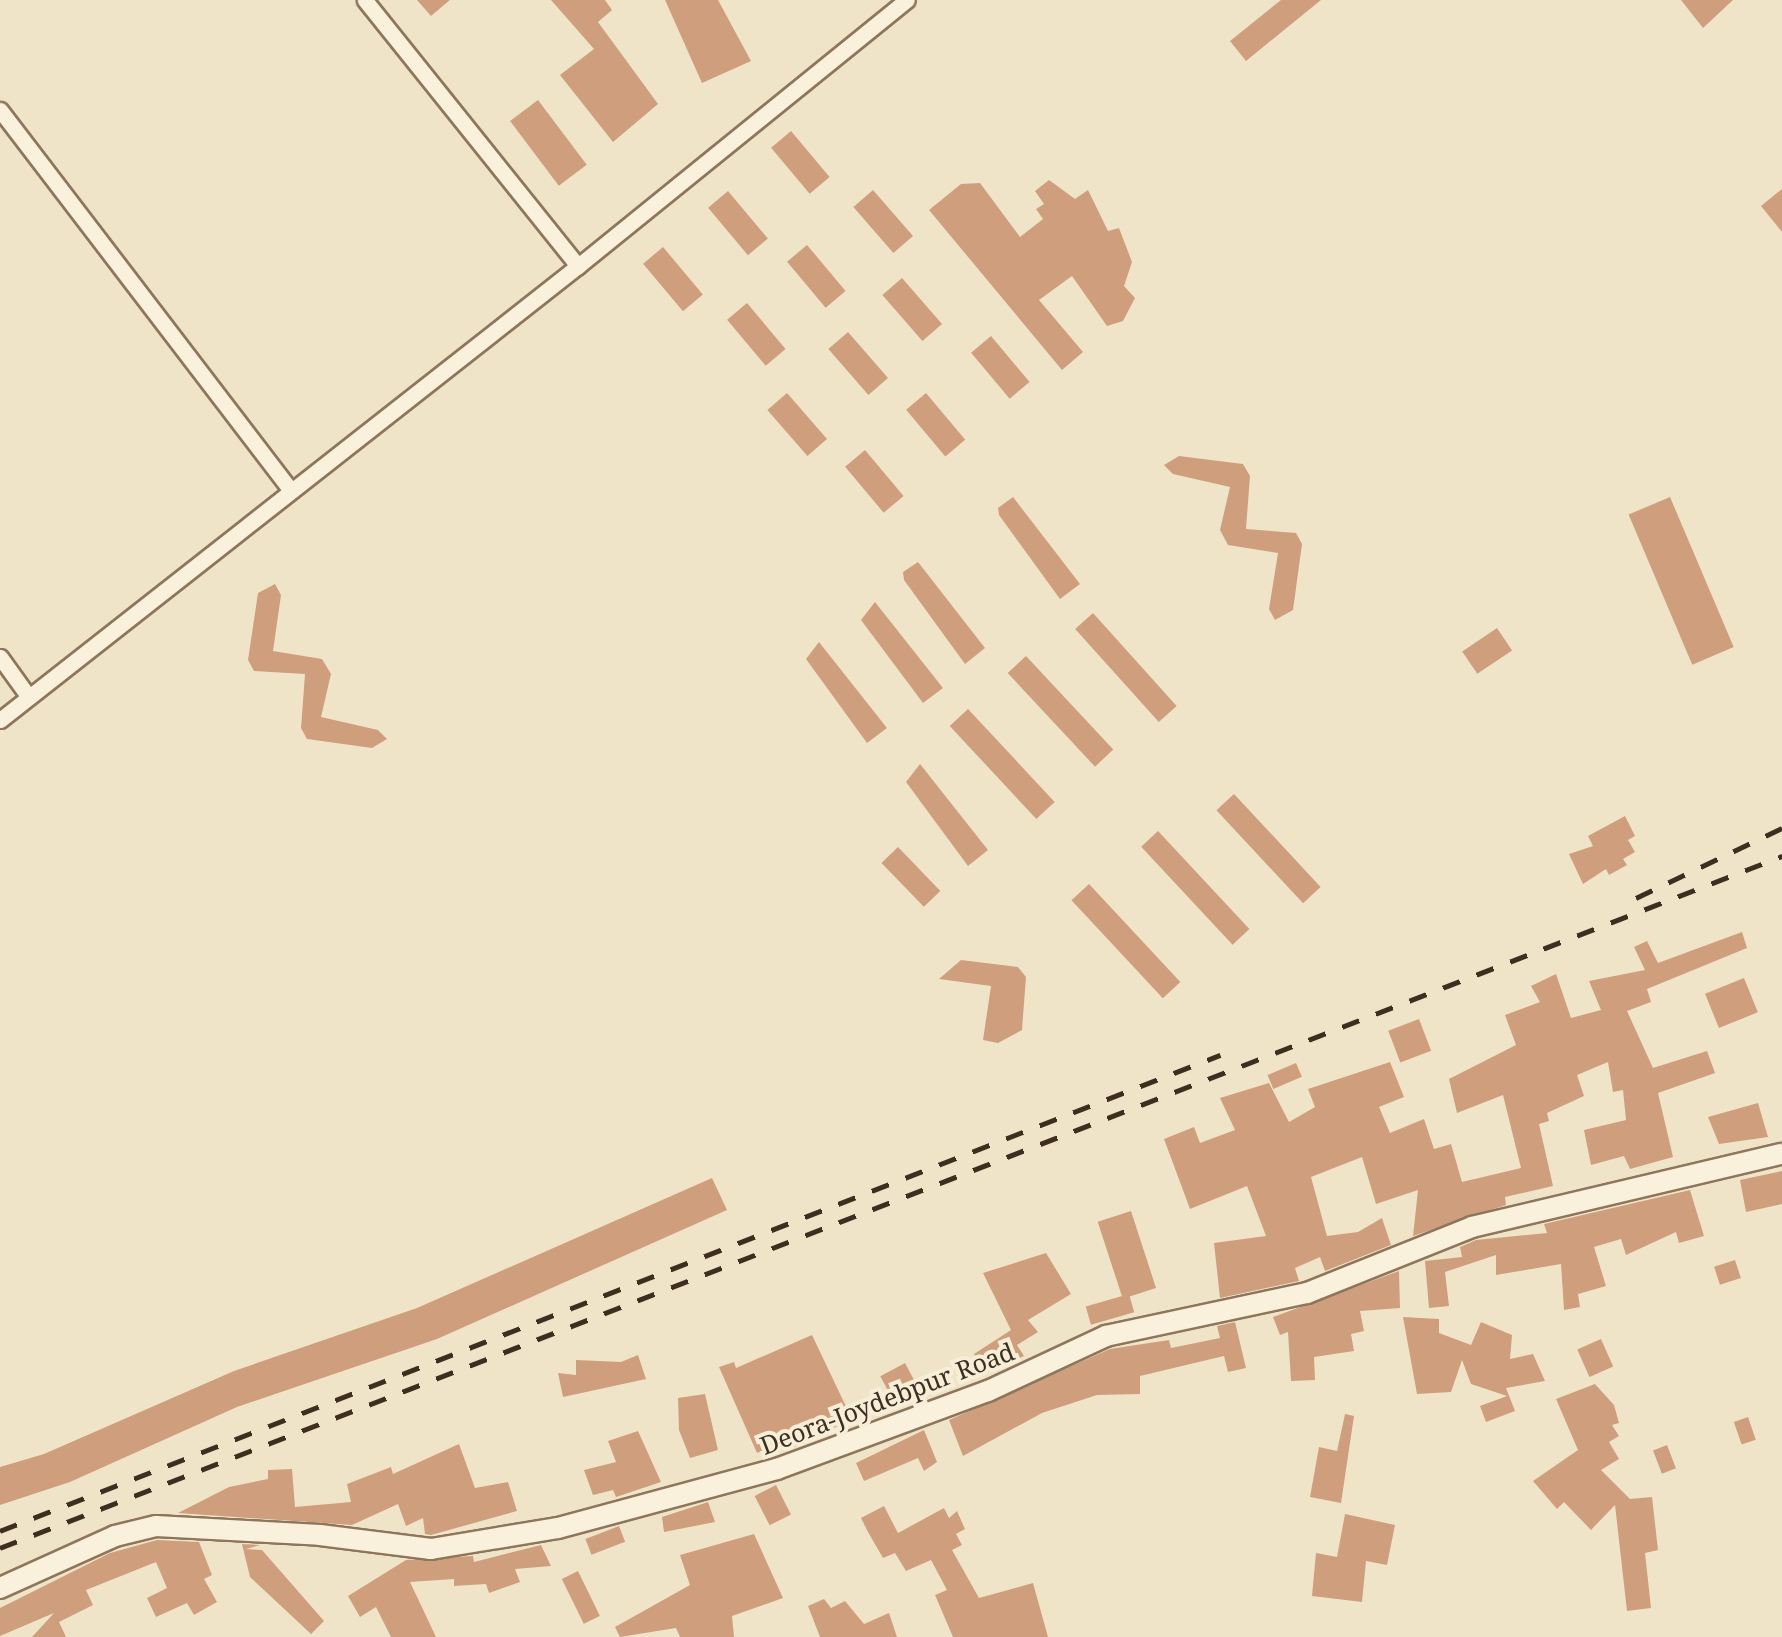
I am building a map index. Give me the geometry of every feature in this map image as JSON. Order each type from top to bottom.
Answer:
[{"type":"street","points":[[365,0],[578,266]]},
{"type":"street","points":[[0,720],[578,266],[908,0]]},
{"type":"street","points":[[0,110],[291,490]]},
{"type":"street","points":[[0,657],[28,696]]},
{"type":"street","name":"Deora-Joydebpur Road","points":[[0,1588],[116,1536],[156,1526],[320,1535],[431,1549],[558,1528],[791,1464],[988,1391],[1106,1336],[1307,1292],[1472,1227],[1782,1154]]},
{"type":"building","points":[[417,0],[450,0],[431,16]]},
{"type":"building","points":[[551,0],[605,0],[612,10],[598,22],[658,104],[613,142],[560,75],[594,49]]},
{"type":"building","points":[[665,0],[718,0],[751,61],[702,83]]},
{"type":"building","points":[[1281,0],[1321,0],[1246,61],[1230,41]]},
{"type":"building","points":[[1681,0],[1733,0],[1703,28]]},
{"type":"building","points":[[538,100],[587,165],[559,186],[510,121]]},
{"type":"building","points":[[791,131],[830,177],[810,194],[771,148]]},
{"type":"building","points":[[1049,180],[1075,199],[1088,190],[1108,231],[1119,228],[1132,262],[1124,286],[1135,298],[1123,321],[1107,326],[1072,276],[1039,300],[1083,352],[1062,370],[929,210],[961,184],[980,183],[1020,237],[1043,219],[1036,209],[1044,204],[1035,191]]},
{"type":"building","points":[[1782,189],[1782,232],[1761,206]]},
{"type":"building","points":[[873,190],[913,236],[893,253],[853,207]]},
{"type":"building","points":[[728,191],[768,238],[748,255],[708,208]]},
{"type":"building","points":[[807,245],[846,291],[826,308],[787,262]]},
{"type":"building","points":[[663,247],[703,294],[683,311],[643,264]]},
{"type":"building","points":[[902,278],[942,324],[922,341],[882,295]]},
{"type":"building","points":[[747,303],[786,349],[766,366],[727,320]]},
{"type":"building","points":[[848,332],[888,378],[868,395],[828,349]]},
{"type":"building","points":[[991,336],[1030,382],[1010,399],[971,353]]},
{"type":"building","points":[[787,393],[827,439],[807,456],[767,410]]},
{"type":"building","points":[[926,393],[965,440],[945,456],[906,410]]},
{"type":"building","points":[[865,450],[904,496],[884,513],[845,467]]},
{"type":"building","points":[[1179,456],[1243,464],[1250,476],[1246,529],[1296,533],[1302,544],[1293,610],[1275,620],[1269,609],[1278,553],[1228,545],[1220,530],[1230,487],[1173,474],[1164,465]]},
{"type":"building","points":[[1013,497],[1080,584],[1060,599],[999,515],[998,508]]},
{"type":"building","points":[[1670,497],[1734,647],[1692,665],[1629,515]]},
{"type":"building","points":[[918,562],[985,648],[965,664],[904,580],[903,572]]},
{"type":"building","points":[[275,584],[281,595],[273,651],[322,659],[331,674],[321,717],[378,730],[387,739],[372,748],[307,739],[301,728],[305,674],[254,671],[248,660],[258,593]]},
{"type":"building","points":[[875,602],[943,688],[923,703],[861,620]]},
{"type":"building","points":[[1093,613],[1177,706],[1159,722],[1075,629]]},
{"type":"building","points":[[1497,628],[1512,650],[1477,674],[1462,651]]},
{"type":"building","points":[[819,642],[887,728],[867,743],[806,659]]},
{"type":"building","points":[[1026,656],[1113,750],[1095,767],[1008,673]]},
{"type":"building","points":[[968,709],[1055,802],[1036,819],[950,726]]},
{"type":"building","points":[[920,764],[988,850],[968,866],[906,782]]},
{"type":"building","points":[[1234,794],[1321,887],[1303,903],[1216,810]]},
{"type":"building","points":[[1625,816],[1635,836],[1628,840],[1635,852],[1623,859],[1627,865],[1609,875],[1606,869],[1583,884],[1569,854],[1593,846],[1588,836]]},
{"type":"building","points":[[1158,831],[1249,929],[1233,945],[1141,847]]},
{"type":"building","points":[[898,847],[940,891],[924,907],[881,863]]},
{"type":"building","points":[[1089,884],[1180,982],[1163,998],[1071,900]]},
{"type":"building","points":[[1742,932],[1747,948],[1647,989],[1651,1002],[1627,1011],[1653,1068],[1707,1051],[1715,1073],[1658,1093],[1673,1157],[1630,1169],[1624,1156],[1591,1165],[1584,1130],[1626,1120],[1623,1090],[1613,1092],[1608,1062],[1577,1075],[1584,1096],[1547,1113],[1549,1121],[1539,1124],[1553,1186],[1505,1197],[1506,1205],[1413,1236],[1418,1190],[1376,1204],[1362,1157],[1311,1177],[1327,1236],[1358,1232],[1382,1218],[1391,1245],[1325,1271],[1320,1257],[1295,1268],[1299,1281],[1220,1298],[1214,1243],[1266,1236],[1247,1186],[1190,1209],[1164,1139],[1194,1127],[1200,1143],[1235,1130],[1220,1098],[1269,1083],[1289,1122],[1315,1107],[1308,1089],[1390,1062],[1404,1097],[1379,1107],[1390,1133],[1424,1119],[1434,1149],[1451,1144],[1462,1182],[1521,1168],[1503,1095],[1457,1113],[1449,1079],[1516,1045],[1505,1015],[1540,1002],[1531,986],[1556,974],[1571,1018],[1601,1010],[1589,981],[1645,970],[1634,947],[1647,941],[1658,963]]},
{"type":"building","points":[[961,960],[1018,967],[1026,977],[1022,1030],[998,1043],[983,1040],[991,986],[939,979]]},
{"type":"building","points":[[1744,978],[1758,1012],[1719,1028],[1705,994]]},
{"type":"building","points":[[1419,1019],[1431,1051],[1400,1063],[1388,1031]]},
{"type":"building","points":[[1296,1063],[1302,1077],[1273,1089],[1267,1075]]},
{"type":"building","points":[[1758,1103],[1768,1137],[1719,1144],[1708,1117]]},
{"type":"building","points":[[1782,1171],[1782,1204],[1746,1212],[1740,1180]]},
{"type":"building","points":[[712,1178],[727,1210],[437,1339],[237,1407],[70,1482],[0,1505],[0,1467],[44,1454],[234,1371],[417,1308]]},
{"type":"building","points":[[1690,1190],[1704,1236],[1679,1243],[1676,1232],[1626,1255],[1621,1239],[1594,1247],[1606,1286],[1578,1294],[1580,1307],[1564,1310],[1561,1264],[1496,1275],[1496,1255],[1445,1272],[1449,1306],[1429,1308],[1425,1261],[1462,1257],[1460,1247],[1476,1240],[1547,1233],[1544,1224]]},
{"type":"building","points":[[1131,1211],[1156,1288],[1123,1299],[1098,1222]]},
{"type":"building","points":[[1046,1253],[1071,1294],[1028,1320],[1038,1332],[1017,1345],[1024,1356],[984,1373],[974,1354],[1011,1330],[983,1273]]},
{"type":"building","points":[[1735,1260],[1741,1278],[1720,1285],[1714,1267]]},
{"type":"building","points":[[1399,1271],[1400,1308],[1360,1311],[1364,1331],[1351,1334],[1354,1351],[1314,1357],[1315,1380],[1291,1381],[1288,1332],[1280,1335],[1273,1317]]},
{"type":"building","points":[[1129,1294],[1134,1312],[1091,1325],[1086,1306]]},
{"type":"building","points":[[1403,1317],[1439,1319],[1439,1333],[1471,1345],[1481,1322],[1512,1335],[1510,1359],[1533,1354],[1545,1381],[1506,1388],[1515,1411],[1486,1422],[1480,1406],[1507,1396],[1471,1384],[1462,1360],[1451,1392],[1417,1394]]},
{"type":"building","points":[[1235,1322],[1246,1368],[1228,1372],[1224,1356],[1140,1376],[1140,1394],[1097,1395],[1042,1413],[963,1456],[949,1420],[1110,1349],[1169,1340],[1171,1348],[1220,1338],[1217,1326]]},
{"type":"building","points":[[812,1335],[852,1419],[794,1447],[790,1438],[757,1453],[719,1367],[734,1362],[736,1368]]},
{"type":"building","points":[[1601,1339],[1613,1366],[1589,1377],[1577,1350]]},
{"type":"building","points":[[638,1355],[646,1379],[563,1397],[558,1373],[576,1375],[576,1360],[621,1362]]},
{"type":"building","points":[[905,1363],[916,1384],[892,1397],[880,1376]]},
{"type":"building","points":[[1595,1384],[1614,1405],[1619,1423],[1612,1425],[1619,1436],[1609,1442],[1619,1459],[1601,1470],[1630,1499],[1652,1497],[1658,1550],[1645,1553],[1651,1608],[1627,1611],[1615,1505],[1591,1530],[1564,1502],[1557,1509],[1533,1481],[1578,1450],[1556,1399]]},
{"type":"building","points":[[705,1394],[718,1450],[690,1458],[679,1430],[678,1398]]},
{"type":"building","points":[[1345,1414],[1354,1416],[1341,1503],[1310,1497],[1319,1447],[1337,1451]]},
{"type":"building","points":[[1748,1417],[1756,1440],[1742,1445],[1734,1422]]},
{"type":"building","points":[[924,1430],[937,1462],[924,1471],[918,1458],[864,1481],[856,1463]]},
{"type":"building","points":[[638,1431],[661,1482],[616,1497],[613,1490],[593,1495],[584,1470],[616,1462],[608,1441]]},
{"type":"building","points":[[459,1444],[475,1488],[508,1482],[517,1511],[431,1535],[425,1534],[423,1518],[406,1526],[398,1504],[352,1525],[178,1513],[229,1487],[268,1479],[268,1470],[292,1469],[295,1507],[351,1502],[347,1484],[391,1467],[393,1474]]},
{"type":"building","points":[[1667,1445],[1676,1468],[1662,1474],[1653,1450]]},
{"type":"building","points":[[776,1485],[791,1514],[770,1525],[755,1496]]},
{"type":"building","points":[[708,1502],[715,1522],[664,1532],[662,1517]]},
{"type":"building","points":[[884,1506],[898,1533],[944,1508],[949,1518],[957,1511],[965,1529],[956,1534],[962,1545],[952,1550],[979,1598],[1033,1583],[1048,1637],[953,1637],[935,1595],[947,1590],[931,1560],[906,1571],[895,1553],[883,1558],[868,1532],[861,1518]]},
{"type":"building","points":[[1345,1514],[1395,1525],[1387,1565],[1366,1561],[1362,1602],[1312,1596],[1316,1553],[1337,1557]]},
{"type":"building","points":[[619,1526],[625,1542],[591,1555],[585,1539]]},
{"type":"building","points":[[754,1534],[783,1598],[732,1616],[734,1637],[680,1637],[676,1628],[620,1637],[615,1627],[690,1585],[680,1555]]},
{"type":"building","points":[[157,1540],[199,1542],[212,1575],[204,1579],[217,1602],[194,1615],[187,1603],[156,1617],[147,1598],[167,1588],[156,1562],[86,1590],[93,1605],[59,1622],[66,1637],[32,1637],[54,1613],[0,1636],[0,1608],[110,1553]]},
{"type":"building","points":[[242,1544],[260,1545],[246,1549],[262,1550],[324,1621],[311,1634],[250,1577]]},
{"type":"building","points":[[541,1545],[551,1566],[515,1569],[520,1582],[489,1593],[486,1584],[454,1586],[454,1579],[410,1582],[436,1637],[391,1637],[376,1607],[360,1617],[348,1596],[406,1560],[473,1556],[474,1562]]},
{"type":"building","points":[[578,1571],[600,1616],[584,1624],[562,1579]]},
{"type":"building","points":[[824,1599],[831,1608],[845,1601],[864,1624],[889,1613],[897,1637],[820,1637],[808,1606]]},
{"type":"railway","points":[[1636,898],[1782,828]]},
{"type":"railway","points":[[0,1548],[1782,856]]},
{"type":"railway","points":[[0,1531],[1220,1055]]}]
